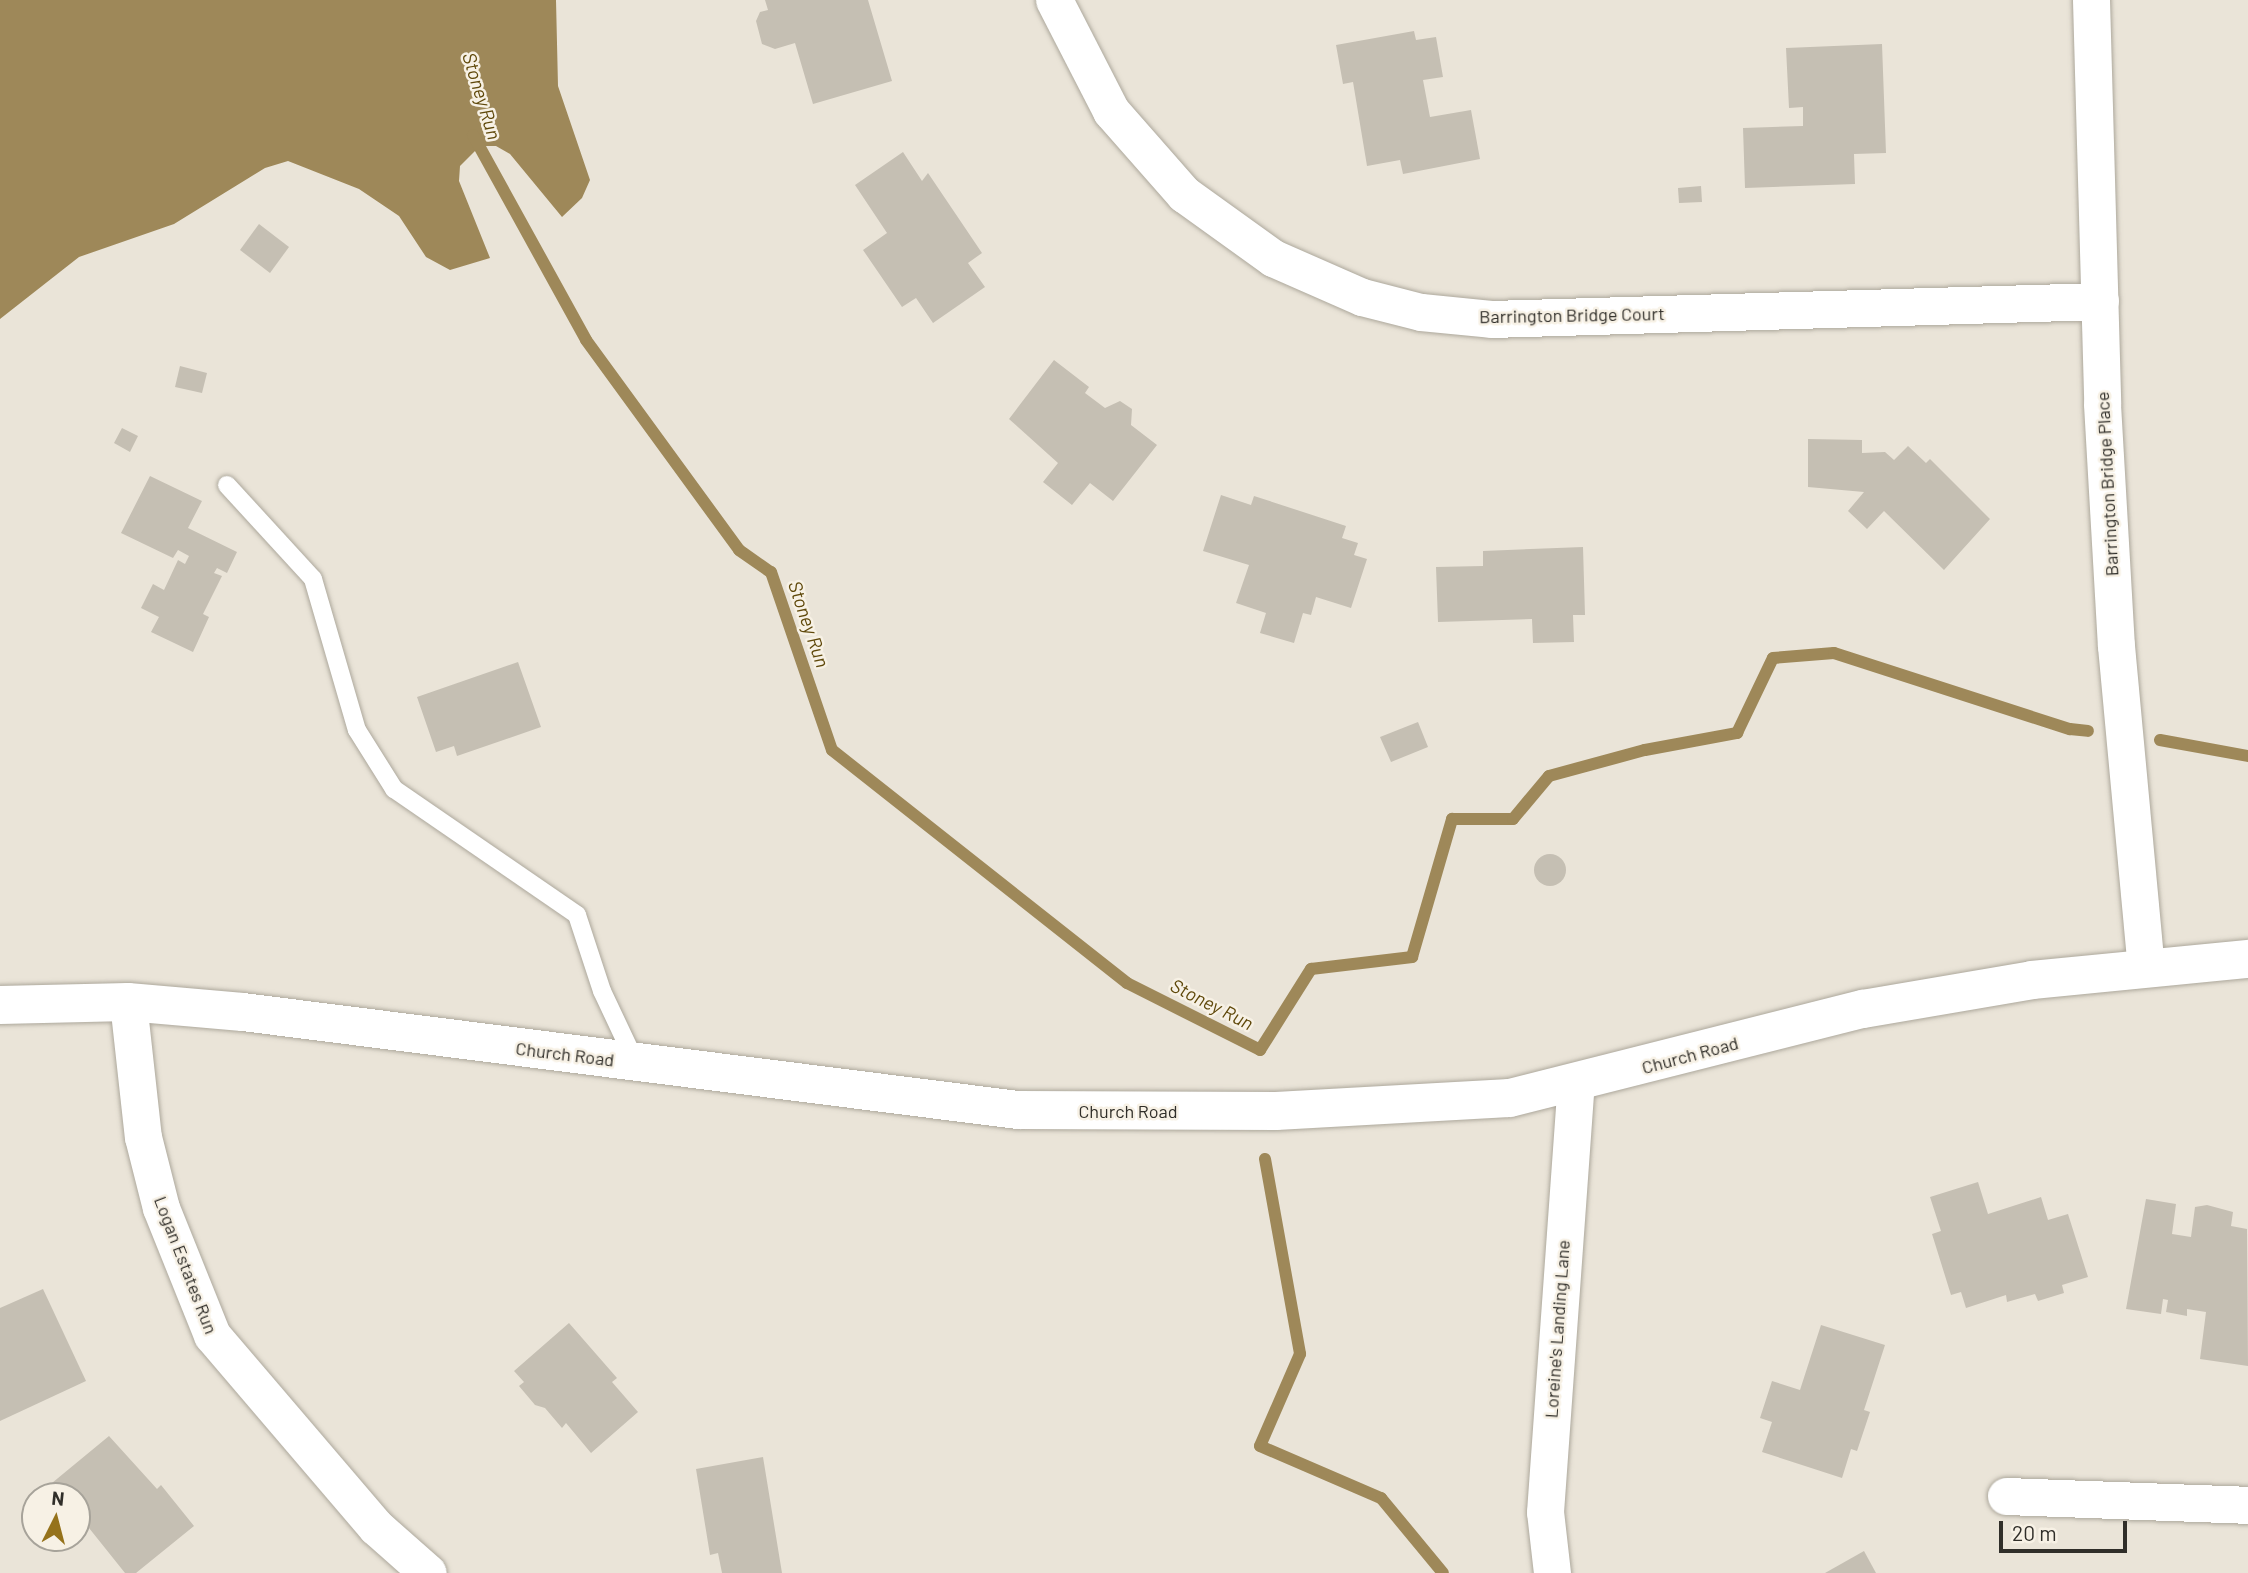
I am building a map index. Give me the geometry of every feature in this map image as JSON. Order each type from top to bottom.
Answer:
[{"type":"main road","name":"Church Road","points":[[0,1005],[128,1002],[243,1012],[636,1064],[1018,1110],[1276,1111],[1510,1098],[1576,1084],[1863,1009],[2032,980],[2248,959]]},
{"type":"street","name":"Barrington Bridge Court","points":[[1054,0],[1111,111],[1184,194],[1273,258],[1362,297],[1421,312],[1491,319],[2100,301]]},
{"type":"street","name":"Barrington Bridge Place","points":[[2091,0],[2100,301],[2116,646],[2146,967]]},
{"type":"street","name":"Logan Estates Run","points":[[128,1002],[144,1137],[161,1208],[212,1335],[376,1527],[428,1573]]},
{"type":"street","name":"Loreine's Landing Lane","points":[[1552,1573],[1545,1512],[1576,1084]]},
{"type":"street","points":[[2006,1496],[2248,1505]]},
{"type":"lane","points":[[227,485],[313,579],[357,730],[394,789],[577,915],[602,991],[636,1064]]},
{"type":"water","points":[[0,0],[556,0],[558,86],[590,180],[582,198],[562,217],[510,154],[496,146],[480,146],[460,166],[459,181],[490,258],[450,270],[426,257],[399,216],[359,189],[288,161],[265,168],[174,224],[79,257],[0,319]]},
{"type":"building","points":[[765,0],[868,0],[892,81],[813,104],[795,43],[775,49],[762,44],[756,21],[760,12],[768,10]]},
{"type":"building","points":[[1414,31],[1416,40],[1436,37],[1443,77],[1423,80],[1430,117],[1471,110],[1480,159],[1403,174],[1400,160],[1367,166],[1353,82],[1343,84],[1336,45]]},
{"type":"building","points":[[1882,44],[1886,153],[1854,154],[1855,184],[1745,188],[1743,128],[1803,126],[1803,107],[1789,108],[1786,48]]},
{"type":"building","points":[[903,152],[922,181],[928,173],[982,253],[968,263],[985,287],[933,323],[916,298],[902,307],[863,250],[887,233],[855,185]]},
{"type":"building","points":[[1701,186],[1702,202],[1679,203],[1678,188]]},
{"type":"building","points":[[259,224],[289,247],[270,273],[240,250]]},
{"type":"building","points":[[1054,360],[1089,387],[1085,393],[1105,408],[1120,401],[1132,409],[1131,425],[1157,445],[1113,501],[1090,483],[1072,505],[1043,482],[1058,463],[1009,419]]},
{"type":"building","points":[[180,366],[207,373],[202,393],[175,387]]},
{"type":"building","points":[[122,428],[138,436],[130,452],[114,443]]},
{"type":"building","points":[[1808,439],[1862,440],[1862,453],[1885,452],[1894,460],[1908,446],[1926,463],[1930,459],[1990,519],[1944,570],[1884,511],[1867,529],[1848,511],[1864,492],[1808,487]]},
{"type":"building","points":[[150,476],[202,501],[188,528],[237,552],[227,573],[217,568],[214,573],[222,576],[203,614],[209,617],[193,652],[151,632],[159,617],[141,608],[153,584],[164,590],[178,560],[185,564],[189,556],[178,550],[173,558],[121,533]]},
{"type":"building","points":[[1221,495],[1251,505],[1254,496],[1346,526],[1342,538],[1358,543],[1354,555],[1367,559],[1351,608],[1316,597],[1311,615],[1303,613],[1294,643],[1260,633],[1266,613],[1236,603],[1249,565],[1203,551]]},
{"type":"building","points":[[1583,547],[1585,615],[1573,615],[1574,642],[1533,643],[1532,619],[1438,622],[1436,567],[1483,566],[1483,551]]},
{"type":"building","points":[[518,662],[541,727],[457,756],[454,746],[436,752],[417,697]]},
{"type":"building","points":[[1418,722],[1428,747],[1391,762],[1380,737]]},
{"type":"building","points":[[1550,854],[1561,859],[1566,870],[1561,881],[1550,886],[1539,881],[1534,870],[1539,859]]},
{"type":"building","points":[[1978,1182],[1988,1214],[2041,1197],[2048,1220],[2068,1214],[2088,1277],[2062,1285],[2064,1293],[2038,1301],[2035,1294],[2007,1302],[2006,1295],[1966,1308],[1961,1292],[1951,1295],[1932,1234],[1941,1231],[1930,1197]]},
{"type":"building","points":[[2146,1199],[2176,1204],[2172,1234],[2191,1237],[2195,1207],[2207,1205],[2233,1212],[2231,1226],[2247,1229],[2248,1366],[2200,1359],[2206,1312],[2187,1309],[2187,1316],[2166,1312],[2168,1300],[2163,1299],[2161,1314],[2126,1309]]},
{"type":"building","points":[[43,1289],[86,1381],[0,1421],[0,1308]]},
{"type":"building","points":[[569,1323],[617,1378],[612,1382],[638,1412],[591,1453],[566,1423],[562,1428],[545,1408],[535,1405],[519,1386],[524,1382],[514,1371]]},
{"type":"building","points":[[1821,1325],[1885,1345],[1864,1410],[1870,1412],[1857,1451],[1851,1449],[1842,1478],[1762,1452],[1772,1422],[1760,1418],[1772,1381],[1800,1390]]},
{"type":"building","points":[[109,1436],[157,1489],[161,1485],[194,1526],[136,1573],[125,1573],[91,1530],[91,1482],[53,1482]]},
{"type":"building","points":[[763,1457],[782,1573],[722,1573],[718,1553],[710,1555],[696,1469]]},
{"type":"building","points":[[1864,1551],[1876,1573],[1825,1573]]},
{"type":"waterway","name":"Stoney Run","points":[[473,135],[586,340],[739,550],[771,572],[832,750],[1127,983],[1260,1050],[1311,969],[1412,957],[1452,819],[1513,819],[1549,776],[1645,750],[1737,733],[1773,658],[1834,653],[2070,729],[2088,731]]},
{"type":"waterway","points":[[2160,740],[2248,756]]},
{"type":"waterway","name":"Stoney Run","points":[[1265,1159],[1300,1354],[1260,1446],[1381,1498],[1443,1573]]}]
